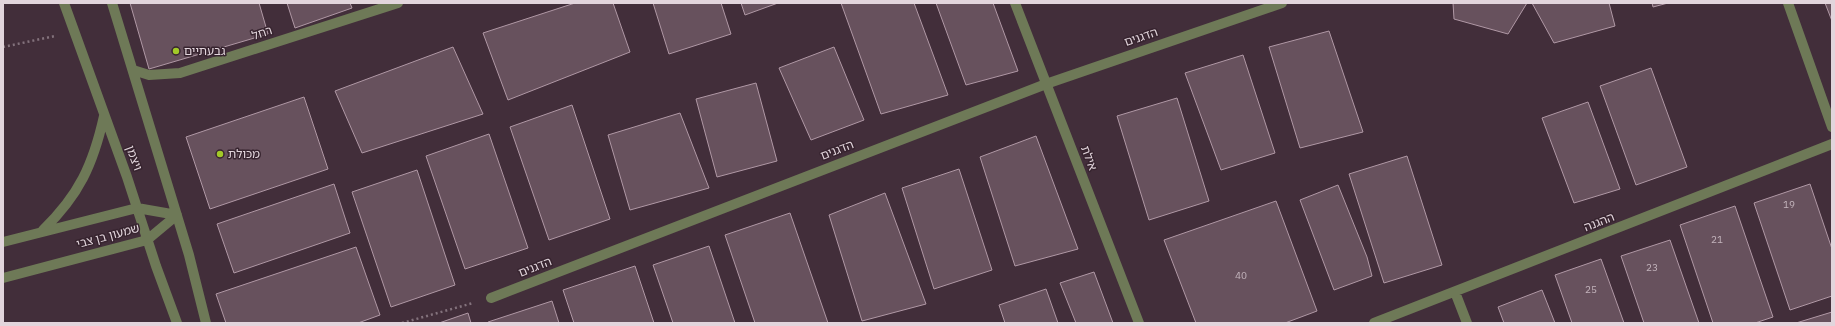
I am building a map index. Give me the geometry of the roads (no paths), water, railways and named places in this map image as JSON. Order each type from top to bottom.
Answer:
[{"type":"street","name":"ויצמן","points":[[64,3],[176,323]]},
{"type":"street","name":"ויצמן","points":[[112,3],[177,215],[206,323]]},
{"type":"street","name":"רחל","points":[[133,70],[149,75],[180,73],[398,3]]},
{"type":"street","name":"אילת","points":[[1015,3],[1139,323]]},
{"type":"street","name":"הדגנים","points":[[491,298],[1046,84],[1282,3]]},
{"type":"street","points":[[1788,3],[1832,126]]},
{"type":"street","points":[[42,231],[57,217],[74,196],[86,174],[98,143],[104,116]]},
{"type":"street","name":"ההגנה","points":[[1374,323],[1832,144]]},
{"type":"street","name":"שמעון בן צבי","points":[[3,242],[137,208],[177,215]]},
{"type":"street","name":"שמעון בן צבי","points":[[3,278],[147,240],[177,215]]},
{"type":"street","points":[[1455,292],[1466,323]]},
{"type":"place","name":"גבעתיים","points":[[176,51]]},
{"type":"place","name":"מכולת","points":[[220,154]]}]
